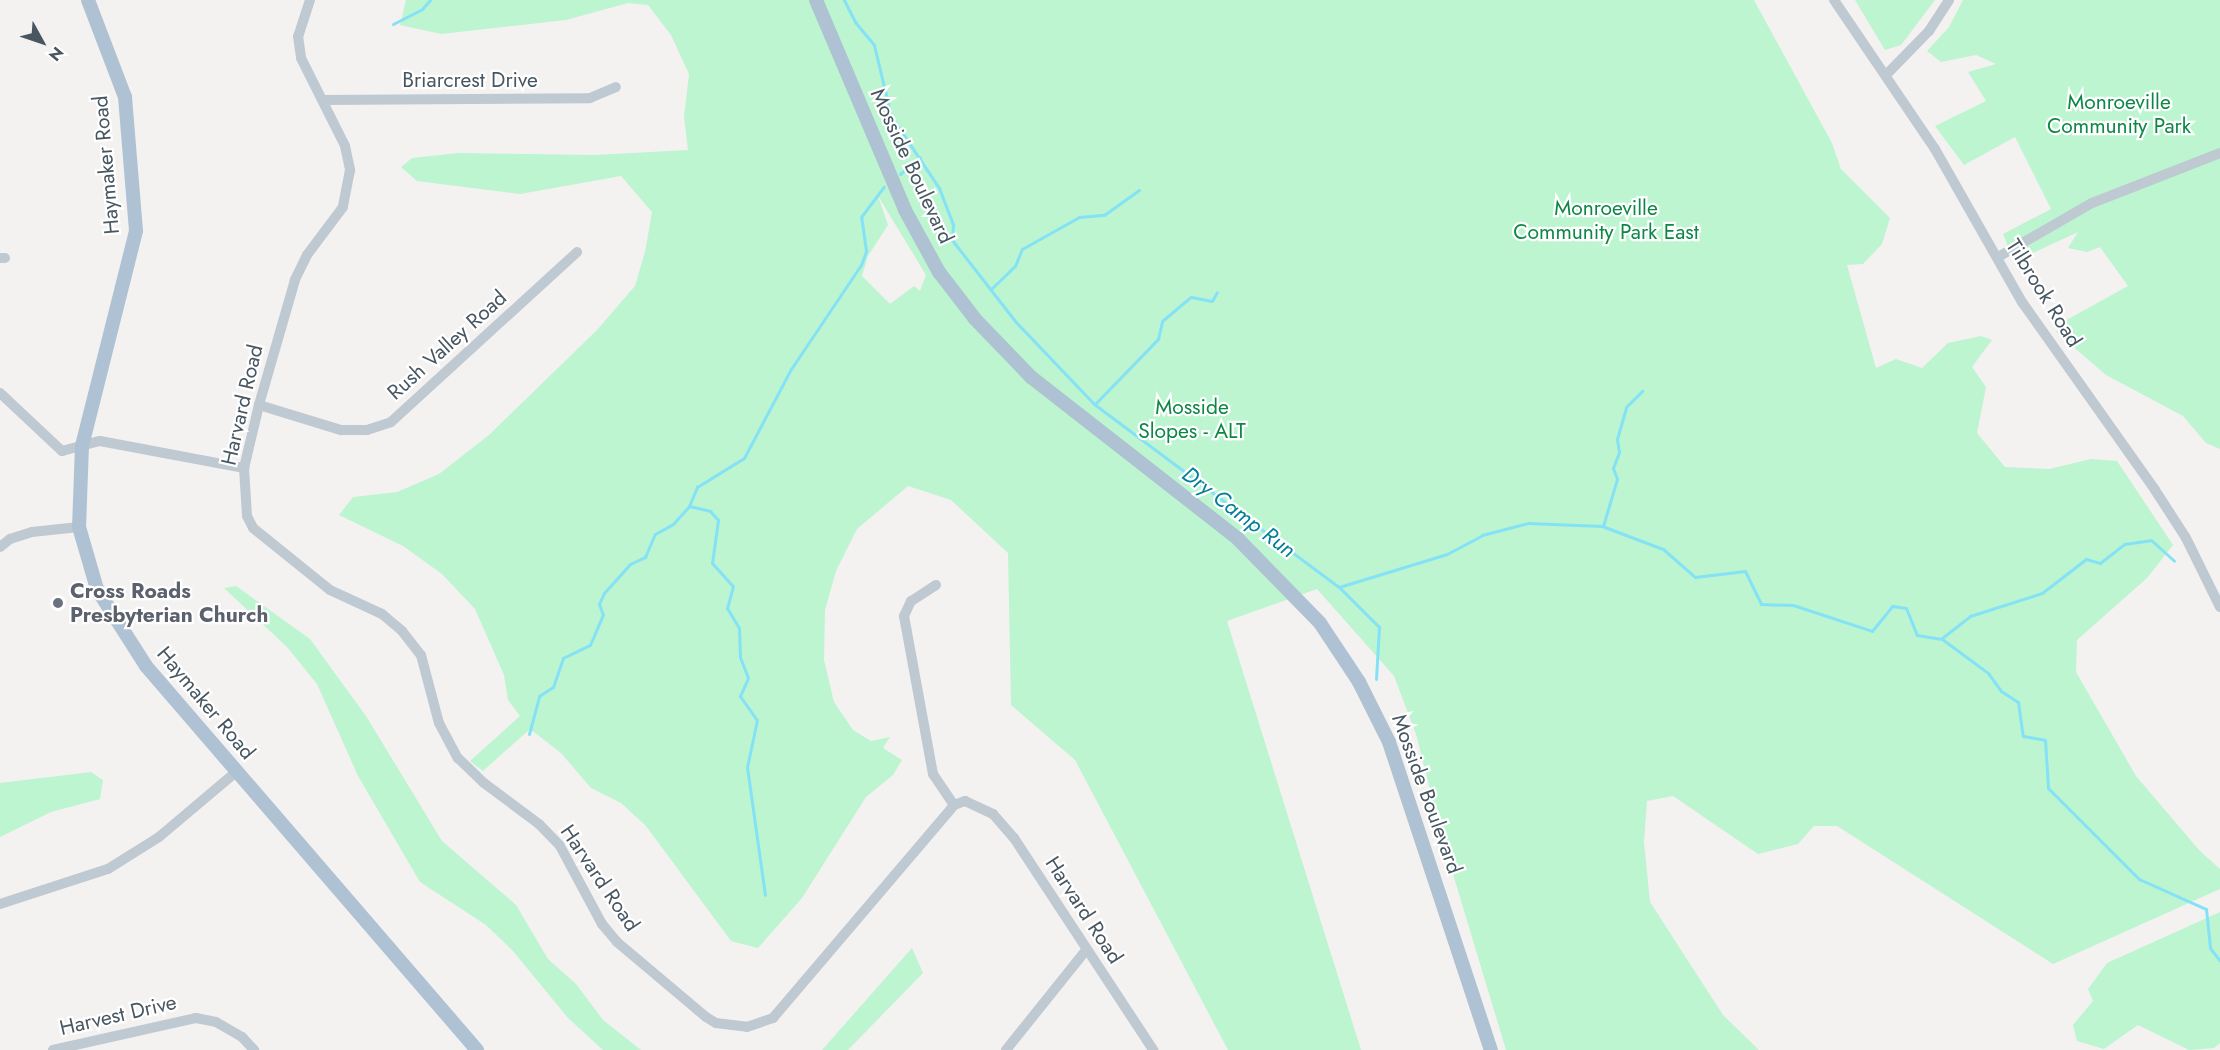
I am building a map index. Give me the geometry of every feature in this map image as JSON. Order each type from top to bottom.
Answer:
[{"type":"main road","name":"Haymaker Road","points":[[88,0],[126,97],[136,231],[82,446],[79,527],[97,589],[120,631],[236,772],[477,1050]]},
{"type":"main road","name":"Mosside Boulevard","points":[[816,0],[905,210],[939,272],[975,319],[1031,377],[1238,539],[1320,623],[1359,682],[1389,742],[1491,1050]]},
{"type":"street","name":"Harvard Road","points":[[309,0],[298,36],[304,68],[323,100],[345,146],[350,170],[348,190],[331,227],[307,255],[297,274],[259,405],[244,468],[248,516],[253,528],[330,590],[382,614],[402,631],[421,655],[439,723],[458,758],[484,783],[539,824],[560,846],[602,924],[617,942],[716,1023],[747,1027],[773,1017],[954,806],[965,801],[993,814],[1014,838],[1153,1050]]},
{"type":"street","name":"Tilbrook Road","points":[[1834,0],[1935,149],[2022,302],[2186,538],[2220,607]]},
{"type":"street","points":[[1886,75],[1929,31],[1949,0]]},
{"type":"street","name":"Briarcrest Drive","points":[[323,100],[590,98],[616,87]]},
{"type":"street","points":[[1998,257],[2103,198],[2220,153]]},
{"type":"street","name":"Rush Valley Road","points":[[259,405],[341,430],[367,430],[392,422],[577,252]]},
{"type":"street","points":[[0,393],[62,451],[100,441],[244,468]]},
{"type":"street","points":[[0,547],[32,532],[79,527]]},
{"type":"street","points":[[936,585],[911,601],[904,616],[933,774],[954,806]]},
{"type":"street","points":[[0,904],[108,869],[159,837],[236,772]]},
{"type":"street","points":[[1006,1050],[1086,950]]},
{"type":"street","name":"Harvest Drive","points":[[52,1050],[196,1018],[216,1022],[242,1037],[254,1050]]},
{"type":"green space","points":[[406,0],[1754,0],[1832,143],[1841,169],[1890,218],[1882,244],[1863,264],[1847,265],[1876,368],[1896,359],[1922,368],[1948,343],[1981,336],[1992,340],[1972,367],[1986,387],[1977,433],[2005,467],[2049,469],[2091,459],[2117,461],[2173,545],[2147,578],[2077,640],[2076,672],[2136,776],[2199,850],[2220,869],[2220,889],[2053,964],[1837,826],[1814,826],[1798,844],[1758,854],[1673,796],[1647,801],[1644,842],[1650,902],[1723,1015],[1759,1050],[1506,1050],[1443,841],[1416,734],[1394,676],[1317,589],[1227,621],[1361,1050],[1228,1050],[1075,760],[1011,705],[1008,553],[951,500],[908,486],[857,529],[836,571],[825,610],[824,660],[834,702],[853,730],[871,741],[890,737],[883,748],[902,760],[893,775],[866,797],[802,898],[758,948],[731,941],[646,826],[621,803],[591,788],[561,753],[530,729],[483,771],[470,761],[520,716],[508,700],[504,675],[475,609],[442,574],[403,546],[339,515],[353,497],[397,492],[439,474],[489,435],[597,330],[635,286],[645,252],[652,212],[621,176],[520,194],[417,181],[401,167],[412,158],[459,153],[595,155],[688,150],[684,117],[689,74],[671,35],[648,5],[628,3],[566,20],[441,34],[400,25]],"holes":[[[878,196],[926,275],[920,291],[914,286],[890,304],[862,276],[868,256],[888,225]]]},
{"type":"green space","points":[[1855,0],[1935,0],[1901,45],[1885,50]]},
{"type":"green space","name":"Monroeville Community Park","points":[[1963,0],[2220,0],[2220,449],[2206,443],[2183,416],[2106,375],[2056,332],[2065,327],[2061,323],[2128,286],[2100,247],[2087,252],[2068,248],[2078,232],[2014,262],[2003,234],[2051,209],[2015,137],[1964,165],[1935,126],[1986,101],[1968,72],[1996,64],[1976,55],[1941,62],[1927,51],[1949,27]]},
{"type":"green space","points":[[236,586],[310,639],[366,716],[442,841],[516,905],[548,959],[576,984],[603,1020],[641,1050],[603,1050],[568,1018],[513,951],[486,925],[420,882],[358,776],[317,684],[287,647],[224,588]]},
{"type":"green space","points":[[91,772],[103,780],[100,799],[51,812],[0,837],[0,783]]},
{"type":"green space","points":[[2220,912],[2220,1043],[2214,1048],[2189,1050],[2138,1025],[2104,1049],[2077,1041],[2073,1025],[2093,1001],[2088,989],[2107,963]]},
{"type":"green space","points":[[912,948],[923,973],[848,1050],[822,1050]]},
{"type":"waterway","points":[[393,24],[422,9],[430,0]]},
{"type":"waterway","name":"Dry Camp Run","points":[[844,0],[855,22],[874,45],[891,116],[939,188],[953,225],[952,240],[1015,321],[1094,404],[1339,587],[1379,627],[1376,679]]},
{"type":"waterway","points":[[900,174],[920,157]]},
{"type":"waterway","points":[[529,734],[539,696],[553,687],[563,658],[590,645],[603,615],[599,604],[604,593],[630,564],[645,557],[655,534],[673,524],[689,506],[697,487],[744,458],[791,369],[861,265],[866,251],[861,217],[884,187]]},
{"type":"waterway","points":[[991,289],[1015,266],[1022,249],[1079,217],[1104,215],[1139,190]]},
{"type":"waterway","points":[[1095,404],[1158,339],[1162,321],[1191,297],[1212,301],[1217,292]]},
{"type":"waterway","points":[[1603,526],[1617,479],[1613,468],[1619,452],[1617,439],[1626,407],[1642,391]]},
{"type":"waterway","points":[[689,506],[710,511],[718,520],[712,563],[733,586],[727,608],[739,628],[740,657],[748,678],[740,696],[757,720],[747,767],[765,895]]},
{"type":"waterway","points":[[1339,587],[1447,554],[1482,535],[1528,523],[1602,526],[1663,549],[1695,577],[1745,571],[1761,604],[1793,605],[1872,631],[1892,606],[1906,608],[1917,635],[1942,639],[1988,673],[2001,691],[2018,702],[2023,736],[2045,740],[2048,788],[2139,879],[2206,909],[2210,948],[2220,961]]},
{"type":"waterway","points":[[1942,638],[1970,616],[2042,593],[2086,559],[2100,563],[2124,544],[2151,540],[2174,561]]},
{"type":"place","name":"Cross Roads Presbyterian Church","points":[[58,603]]},
{"type":"park label","name":"Monroeville Community Park East","points":[[1606,220]]},
{"type":"park label","name":"Mosside Slopes - ALT","points":[[1192,419]]}]
